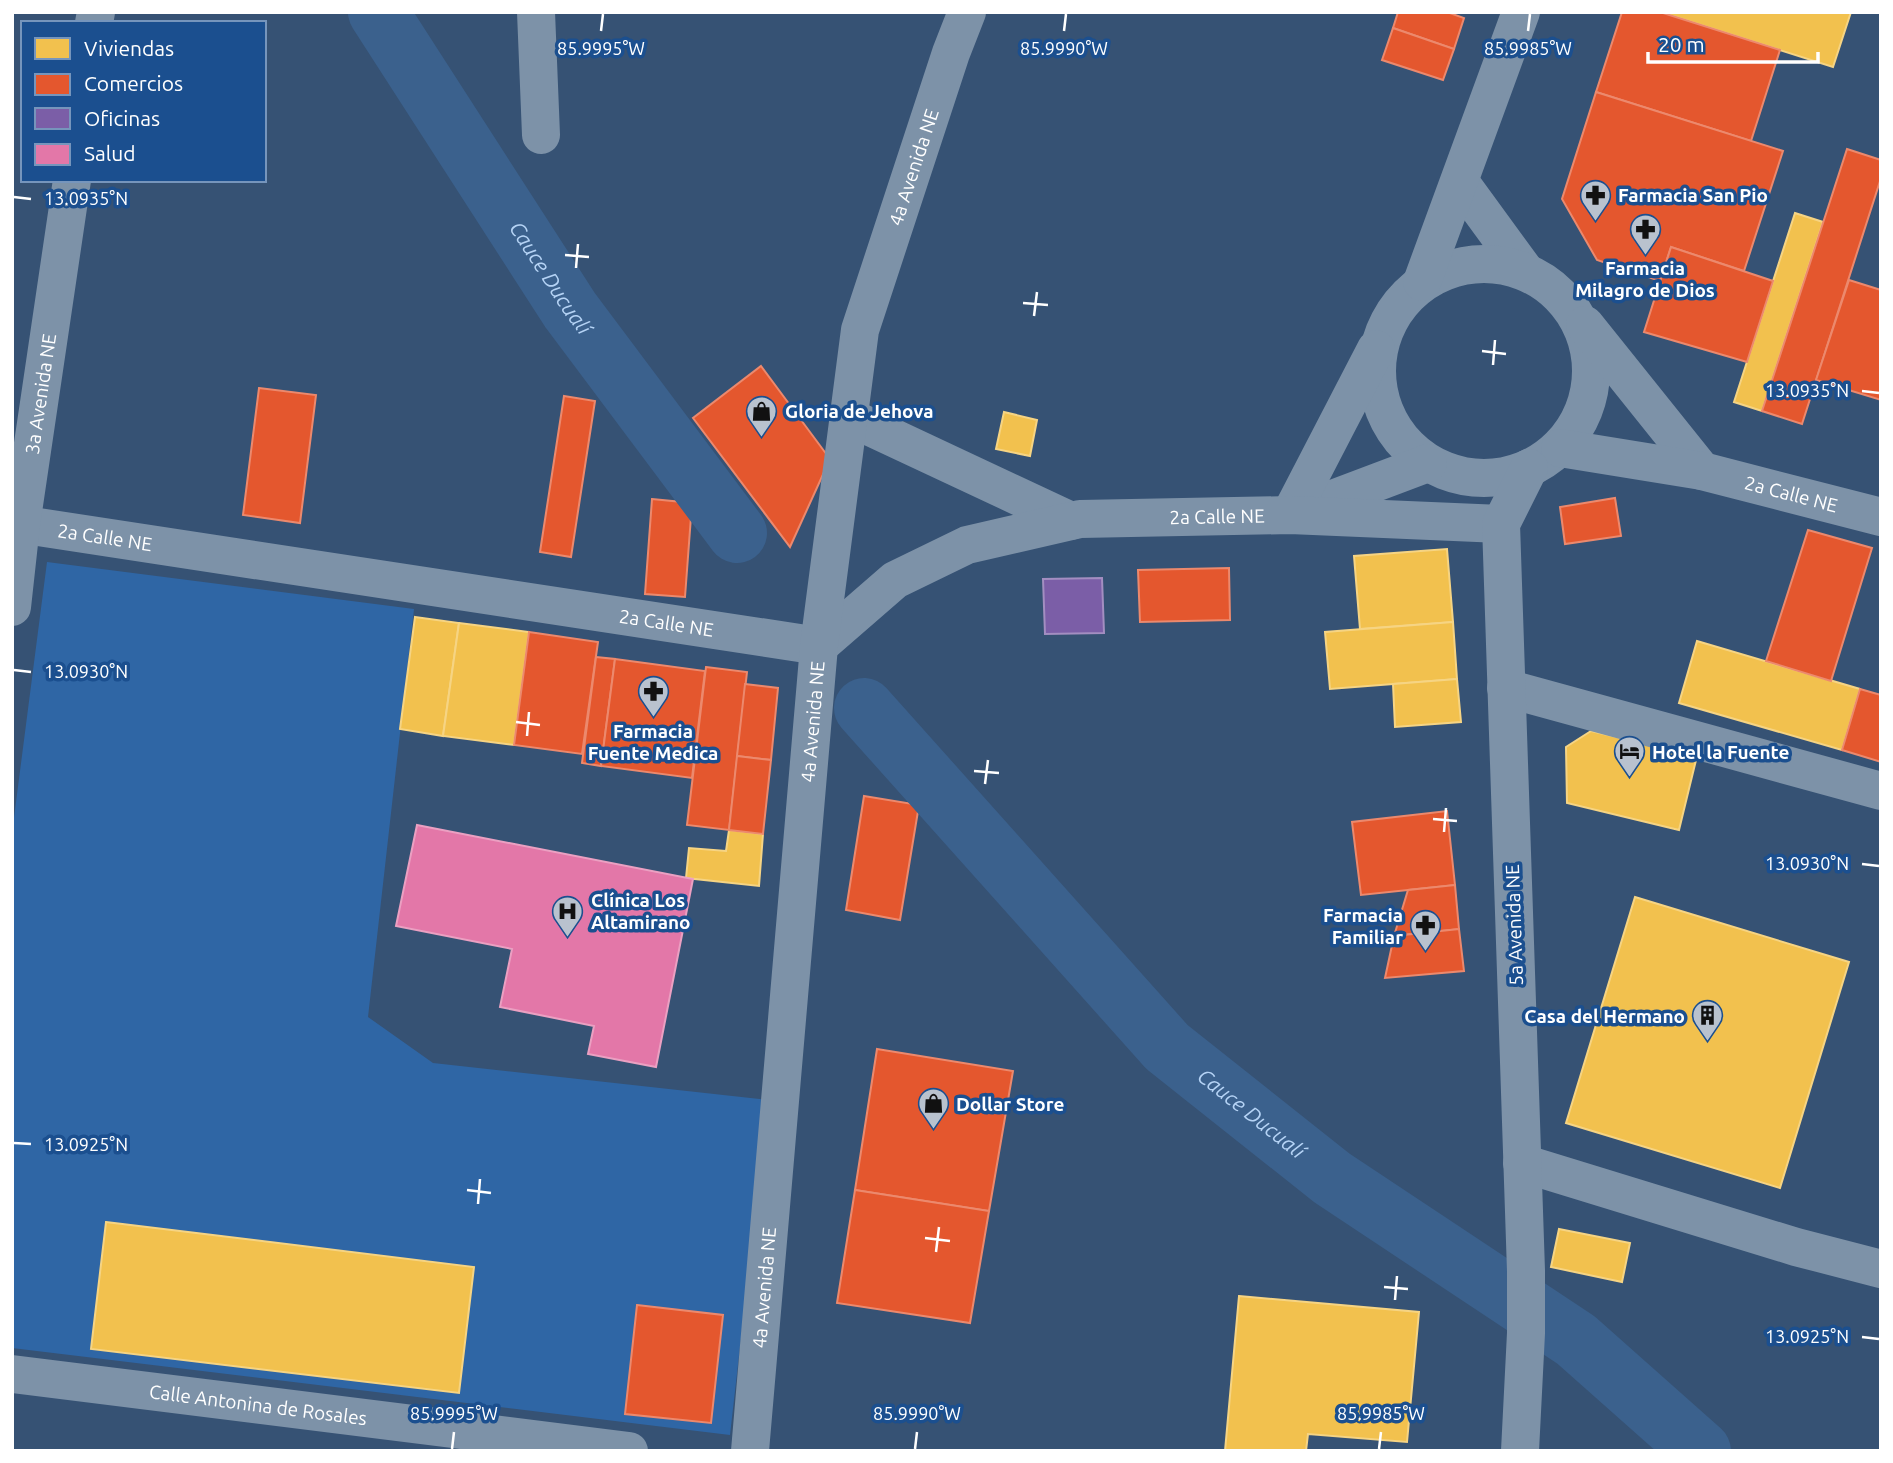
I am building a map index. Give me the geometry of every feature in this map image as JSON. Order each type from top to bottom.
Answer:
[{"type":"street","points":[[536,12],[541,135]]},
{"type":"street","name":"4a Avenida NE","points":[[750,1451],[819,646],[860,330],[967,12]]},
{"type":"street","points":[[1422,282],[1521,12]]},
{"type":"street","name":"3a Avenida NE","points":[[12,607],[17,524],[72,182]]},
{"type":"street","points":[[1460,182],[1525,271]]},
{"type":"street","points":[[1290,515],[1396,308],[1422,282],[1453,267],[1489,263],[1525,271],[1555,289],[1702,471]]},
{"type":"street","points":[[1380,340],[1376,375],[1383,410],[1402,440],[1444,469],[1501,524],[1545,458],[1582,419],[1593,384],[1591,349],[1578,316]]},
{"type":"street","points":[[849,417],[1071,521]]},
{"type":"street","points":[[1290,515],[1444,469],[1496,478],[1545,458]]},
{"type":"street","name":"2a Calle NE","points":[[1545,458],[1702,471],[1881,517]]},
{"type":"street","name":"2a Calle NE","points":[[17,524],[819,646],[895,580],[967,545],[1071,521],[1290,515],[1501,524]]},
{"type":"street","name":"5a Avenida NE","points":[[1501,524],[1525,1271],[1520,1451]]},
{"type":"street","points":[[1506,688],[1881,791]]},
{"type":"street","points":[[1522,1163],[1796,1247],[1881,1269]]},
{"type":"street","name":"Calle Antonina de Rosales","points":[[12,1374],[629,1451]]},
{"type":"shaded area","points":[[47,562],[414,609],[368,1017],[433,1063],[768,1100],[730,1435],[12,1348],[12,833]]},
{"type":"building: Viviendas","points":[[1660,12],[1851,12],[1833,67]]},
{"type":"building: Viviendas","points":[[1795,213],[1823,222],[1762,411],[1734,402]]},
{"type":"building: Viviendas","points":[[1004,412],[1037,420],[1030,456],[996,449]]},
{"type":"building: Viviendas","points":[[1447,549],[1453,622],[1360,629],[1354,556]]},
{"type":"building: Viviendas","points":[[415,617],[459,623],[443,736],[400,729]]},
{"type":"building: Viviendas","points":[[1453,622],[1457,679],[1330,689],[1325,632]]},
{"type":"building: Viviendas","points":[[459,623],[529,632],[514,745],[443,736]]},
{"type":"building: Viviendas","points":[[1697,641],[1860,689],[1842,750],[1679,703]]},
{"type":"building: Viviendas","points":[[1457,679],[1461,722],[1395,727],[1393,684]]},
{"type":"building: Viviendas","name":"Hotel la Fuente","points":[[1591,731],[1697,756],[1679,830],[1567,803],[1566,747]]},
{"type":"building: Viviendas","points":[[729,830],[763,834],[759,886],[686,878],[689,848],[726,851]]},
{"type":"building: Viviendas","name":"Casa del Hermano","points":[[1635,897],[1849,962],[1780,1188],[1566,1123]]},
{"type":"building: Viviendas","points":[[106,1222],[474,1267],[459,1393],[91,1349]]},
{"type":"building: Viviendas","points":[[1559,1229],[1630,1243],[1622,1282],[1551,1267]]},
{"type":"building: Viviendas","points":[[1239,1296],[1419,1312],[1407,1442],[1308,1434],[1306,1451],[1225,1451]]},
{"type":"building: Comercios","points":[[1398,12],[1447,12],[1464,18],[1454,49],[1393,28]]},
{"type":"building: Comercios","points":[[1622,12],[1660,12],[1780,50],[1751,141],[1596,92]]},
{"type":"building: Comercios","points":[[1393,28],[1454,49],[1443,80],[1382,60]]},
{"type":"building: Comercios","points":[[1596,92],[1783,151],[1744,271],[1671,247],[1660,281],[1597,260],[1562,199]]},
{"type":"building: Comercios","points":[[1847,149],[1881,160],[1881,178],[1802,424],[1762,411]]},
{"type":"building: Comercios","points":[[1671,247],[1773,281],[1747,362],[1644,332]]},
{"type":"building: Comercios","points":[[1849,280],[1881,290],[1881,400],[1816,380]]},
{"type":"building: Comercios","name":"Gloria de Jehova","points":[[761,366],[830,459],[790,547],[693,418]]},
{"type":"building: Comercios","points":[[259,388],[316,395],[300,523],[243,515]]},
{"type":"building: Comercios","points":[[564,396],[595,401],[571,557],[540,552]]},
{"type":"building: Comercios","points":[[1615,498],[1621,536],[1565,544],[1560,507]]},
{"type":"building: Comercios","points":[[652,499],[692,503],[685,597],[645,594]]},
{"type":"building: Comercios","points":[[1808,530],[1872,548],[1831,681],[1766,661]]},
{"type":"building: Comercios","points":[[1229,568],[1230,620],[1140,622],[1138,570]]},
{"type":"building: Comercios","points":[[529,632],[598,642],[582,754],[514,745]]},
{"type":"building: Comercios","points":[[596,657],[615,659],[601,766],[582,763]]},
{"type":"building: Comercios","name":"Farmacia Fuente Medica","points":[[615,659],[705,671],[692,778],[601,766]]},
{"type":"building: Comercios","points":[[706,667],[747,672],[729,830],[687,825]]},
{"type":"building: Comercios","points":[[745,684],[778,688],[771,760],[737,756]]},
{"type":"building: Comercios","points":[[1860,689],[1881,695],[1881,762],[1842,750]]},
{"type":"building: Comercios","points":[[737,756],[771,760],[763,834],[729,830]]},
{"type":"building: Comercios","points":[[864,796],[919,805],[900,920],[846,910]]},
{"type":"building: Comercios","points":[[1447,811],[1455,885],[1361,895],[1352,822]]},
{"type":"building: Comercios","points":[[1455,885],[1459,929],[1394,936],[1408,890]]},
{"type":"building: Comercios","name":"Farmacia Familiar","points":[[1459,929],[1464,971],[1385,978],[1394,936]]},
{"type":"building: Comercios","name":"Dollar Store","points":[[877,1049],[1013,1071],[989,1211],[855,1190]]},
{"type":"building: Comercios","points":[[855,1190],[989,1211],[970,1323],[837,1303]]},
{"type":"building: Comercios","points":[[637,1305],[723,1315],[711,1423],[625,1414]]},
{"type":"building: Oficinas","points":[[1102,578],[1104,633],[1045,634],[1043,579]]},
{"type":"building: Salud","name":"Clínica Los Altamirano","points":[[417,825],[693,879],[656,1067],[588,1054],[594,1026],[500,1007],[512,949],[396,926]]},
{"type":"waterway","name":"Cauce Ducualí","points":[[378,12],[570,310],[737,533]]},
{"type":"waterway","name":"Cauce Ducualí","points":[[864,708],[1167,1047],[1332,1178],[1576,1340],[1701,1451]]},
{"type":"place","name":"Farmacia San Pio","points":[[1595,222]]},
{"type":"place","name":"Farmacia Milagro de Dios","points":[[1645,256]]},
{"type":"place","name":"Gloria de Jehova","points":[[762,438]]},
{"type":"place","name":"Farmacia Fuente Medica","points":[[653,719]]},
{"type":"place","name":"Hotel la Fuente","points":[[1629,779]]},
{"type":"place","name":"Clínica Los Altamirano","points":[[568,938]]},
{"type":"place","name":"Farmacia Familiar","points":[[1426,953]]},
{"type":"place","name":"Casa del Hermano","points":[[1708,1043]]},
{"type":"place","name":"Dollar Store","points":[[933,1131]]}]
